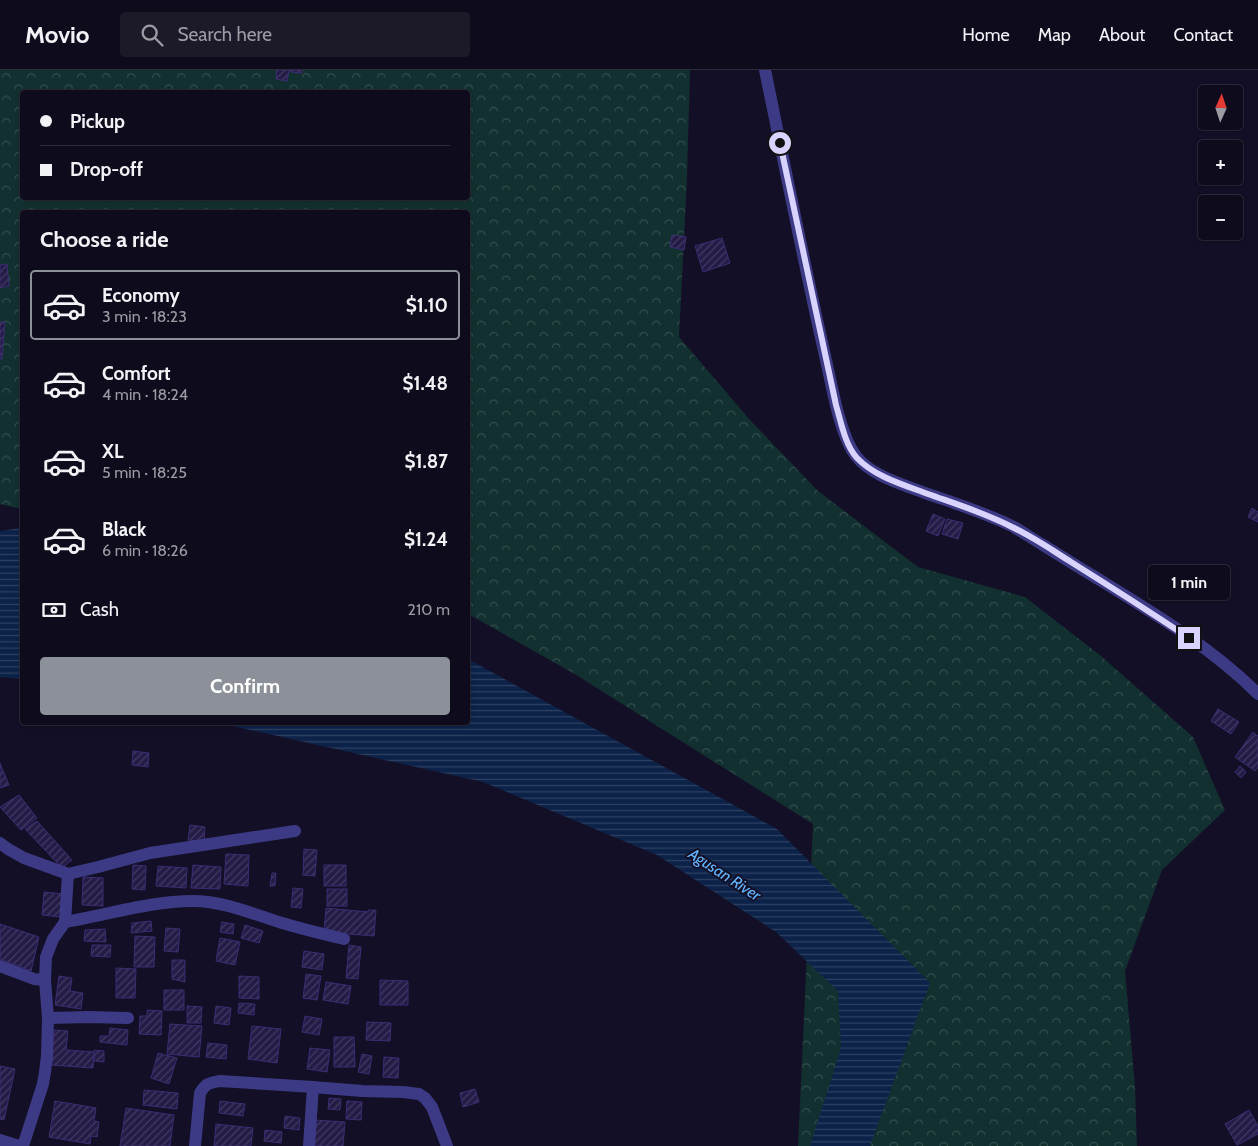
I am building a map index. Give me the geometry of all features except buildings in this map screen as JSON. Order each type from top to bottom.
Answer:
[{"type":"street","points":[[765,70],[836,405],[850,448],[856,457],[883,476],[900,484],[991,517],[1015,528],[1147,609],[1194,641],[1217,657],[1258,694]]},
{"type":"street","points":[[0,844],[24,858],[68,874],[150,853],[295,831]]},
{"type":"street","points":[[0,1140],[21,1146],[46,1072],[48,1018],[45,980],[46,957],[49,948],[65,922],[68,874]]},
{"type":"street","points":[[65,922],[166,903],[211,902],[230,906],[288,925],[344,939]]},
{"type":"street","points":[[0,966],[34,979],[45,980]]},
{"type":"street","points":[[48,1018],[128,1018]]},
{"type":"street","points":[[195,1146],[200,1093],[204,1086],[220,1081],[419,1094],[432,1107],[447,1146]]},
{"type":"street","points":[[309,1146],[313,1087]]},
{"type":"green space","points":[[0,70],[690,70],[679,337],[750,420],[818,491],[918,567],[1025,597],[1101,656],[1193,737],[1225,810],[1162,870],[1125,971],[1135,1087],[1137,1146],[798,1146],[813,824],[573,673],[470,615],[470,210],[20,210],[20,509],[0,504]]},
{"type":"water","points":[[20,528],[20,679],[0,677],[0,531]]},
{"type":"water","name":"Agusan River","points":[[470,660],[777,829],[930,983],[870,1146],[810,1146],[841,1048],[838,991],[776,932],[657,855],[483,782],[228,725],[470,725]]},
{"type":"route","points":[[780,143],[836,405],[850,448],[856,457],[883,476],[900,484],[991,517],[1015,528],[1147,609],[1189,638]]}]
